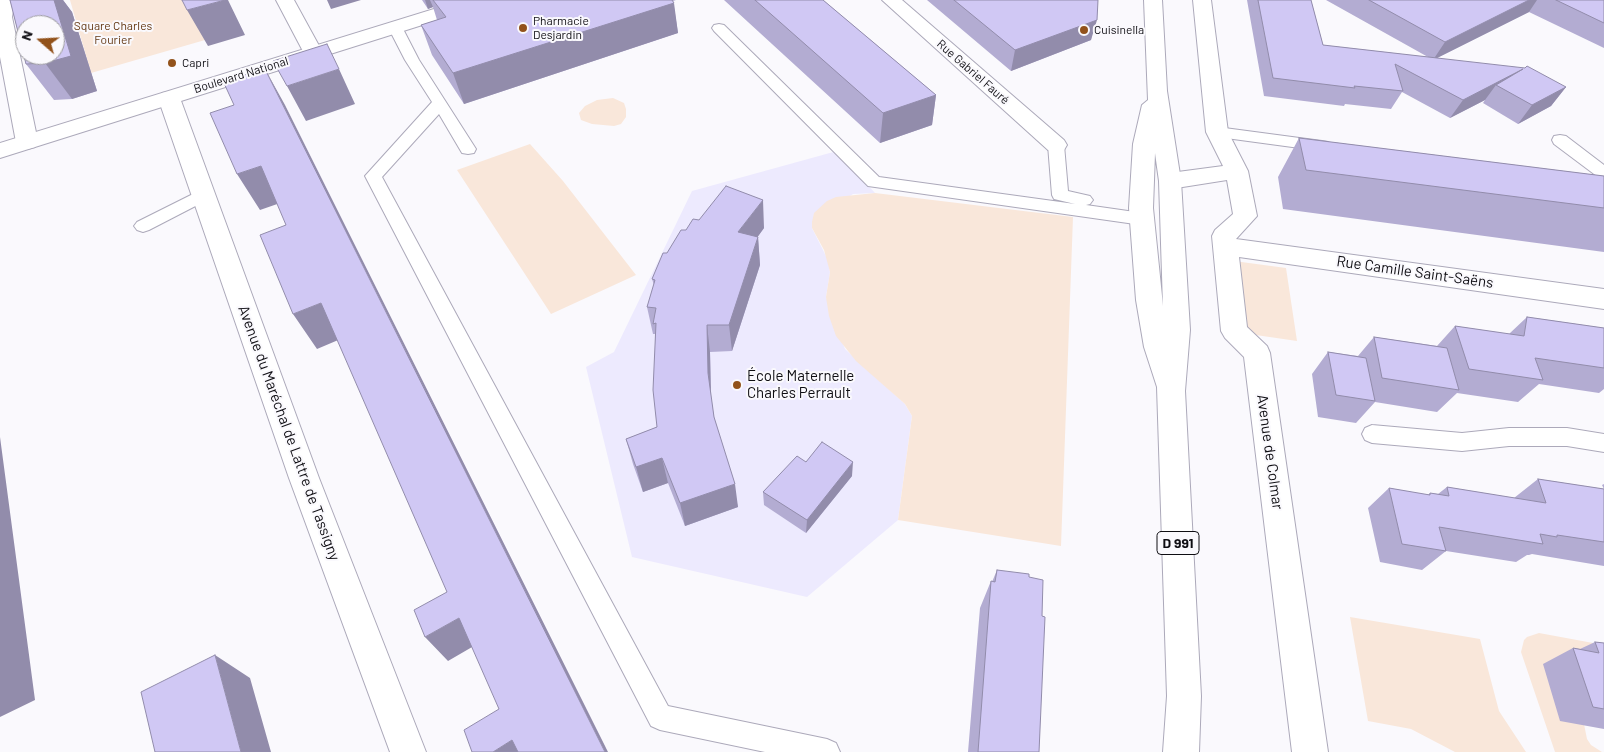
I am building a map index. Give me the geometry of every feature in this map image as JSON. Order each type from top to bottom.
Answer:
[{"type":"street","points":[[6,0],[2,17],[27,142]]},
{"type":"street","points":[[286,0],[313,53]]},
{"type":"street","name":"Boulevard National","points":[[0,151],[27,142],[171,105],[313,53],[482,0]]},
{"type":"street","name":"Rue Gabriel Fauré","points":[[891,0],[1056,145]]},
{"type":"street","name":"D 991","points":[[1153,0],[1157,91],[1170,181],[1177,330],[1171,391],[1184,696],[1181,752]]},
{"type":"street","points":[[1202,0],[1218,132],[1237,171],[1245,216],[1224,236],[1225,246]]},
{"type":"street","name":"D 991","points":[[1157,91],[1144,144],[1141,194],[1142,219],[1149,300],[1157,347],[1171,391]]},
{"type":"street","name":"Avenue du Maréchal de Lattre de Tassigny","points":[[171,105],[304,478],[408,752]]},
{"type":"street","points":[[1170,181],[1237,171]]},
{"type":"street","name":"Rue Camille Saint-Saëns","points":[[1225,246],[1604,299]]},
{"type":"street","name":"Avenue de Colmar","points":[[1225,246],[1234,331],[1257,353],[1310,752]]},
{"type":"street","name":"D 991","points":[[1184,696],[1195,752]]},
{"type":"lane","points":[[395,27],[412,60],[468,150]]},
{"type":"lane","points":[[719,28],[874,182],[1142,219]]},
{"type":"lane","points":[[440,103],[373,176],[660,717],[827,752]]},
{"type":"lane","points":[[1218,132],[1342,148]]},
{"type":"lane","points":[[1560,140],[1601,182]]},
{"type":"lane","points":[[1056,145],[1060,195],[1116,204]]},
{"type":"lane","points":[[143,226],[203,195]]},
{"type":"lane","points":[[1372,434],[1462,442],[1509,437],[1567,437],[1604,443]]},
{"type":"shaded area","name":"École Maternelle Charles Perrault","points":[[837,151],[875,193],[853,194],[812,222],[812,228],[828,260],[830,272],[826,297],[845,349],[905,404],[912,416],[898,520],[807,597],[632,557],[586,367],[614,352],[692,191]]},
{"type":"green space","name":"Square Charles Fourier","points":[[70,0],[187,0],[205,40],[91,73]]},
{"type":"green space","points":[[613,98],[624,103],[626,109],[626,117],[621,124],[614,126],[592,124],[581,120],[579,113],[585,106],[597,100]]},
{"type":"green space","points":[[530,144],[563,181],[636,275],[551,314],[457,170]]},
{"type":"green space","points":[[875,193],[1073,217],[1061,546],[898,520],[912,416],[905,404],[856,361],[836,336],[829,316],[826,297],[830,272],[824,250],[812,228],[814,213],[827,201],[836,197]]},
{"type":"green space","points":[[1234,261],[1286,268],[1297,341],[1242,333]]},
{"type":"green space","points":[[1350,617],[1480,639],[1499,711],[1526,752],[1455,752],[1411,729],[1368,721]]},
{"type":"green space","points":[[1539,633],[1604,645],[1584,724],[1587,739],[1591,745],[1602,752],[1555,752],[1521,652],[1524,640]]},
{"type":"building","points":[[10,0],[54,0],[59,15],[15,15],[15,20]]},
{"type":"building","points":[[182,0],[225,0],[187,10]]},
{"type":"building","points":[[433,0],[672,0],[674,3],[453,73],[421,25],[446,17]]},
{"type":"building","points":[[755,0],[823,0],[936,95],[883,113]]},
{"type":"building","points":[[954,0],[1098,0],[1097,20],[1015,50]]},
{"type":"building","points":[[1258,0],[1311,0],[1323,45],[1525,68],[1527,66],[1566,87],[1532,105],[1496,85],[1523,69],[1463,100],[1395,64],[1403,91],[1354,86],[1355,88],[1273,78]]},
{"type":"building","points":[[1369,0],[1529,0],[1445,42]]},
{"type":"building","points":[[1556,0],[1604,0],[1604,23]]},
{"type":"building","points":[[65,36],[71,56],[65,58]]},
{"type":"building","points":[[327,44],[339,69],[287,86],[273,61]]},
{"type":"building","points":[[265,69],[605,752],[518,752],[512,740],[493,752],[472,752],[464,730],[499,709],[459,618],[425,637],[414,610],[447,592],[321,303],[293,314],[260,235],[286,225],[261,166],[237,174],[210,113],[234,105],[223,81]]},
{"type":"building","points":[[1299,138],[1604,176],[1604,208],[1306,170]]},
{"type":"building","points":[[726,186],[763,200],[738,232],[758,237],[729,325],[707,325],[708,373],[714,417],[735,484],[680,503],[662,458],[636,467],[626,439],[657,427],[653,390],[656,323],[653,324],[656,308],[647,307],[655,280],[652,279],[663,253],[667,253],[681,230],[686,230],[693,219],[699,220]]},
{"type":"building","points":[[1527,317],[1604,328],[1604,368],[1535,358],[1543,380],[1469,369],[1455,326],[1524,336]]},
{"type":"building","points":[[1374,337],[1447,348],[1459,390],[1382,378]]},
{"type":"building","points":[[1328,352],[1366,358],[1375,401],[1336,395]]},
{"type":"building","points":[[822,442],[853,462],[807,520],[763,492],[797,456],[806,462]]},
{"type":"building","points":[[1538,479],[1604,489],[1604,542],[1540,534],[1543,544],[1439,527],[1446,551],[1402,544],[1389,488],[1430,495],[1430,493],[1449,496],[1447,487],[1546,503]]},
{"type":"building","points":[[997,570],[1029,574],[1029,577],[1043,580],[1042,616],[1045,617],[1039,752],[978,752],[991,581],[995,582]]},
{"type":"building","points":[[1595,642],[1604,643],[1604,709],[1593,707],[1573,648],[1599,653]]},
{"type":"building","points":[[215,655],[241,752],[155,752],[141,692]]},
{"type":"place","name":"Pharmacie Desjardin","points":[[523,28]]},
{"type":"place","name":"Cuisinella","points":[[1084,30]]},
{"type":"place","name":"Capri","points":[[172,63]]},
{"type":"place","name":"École Maternelle Charles Perrault","points":[[737,385]]}]
